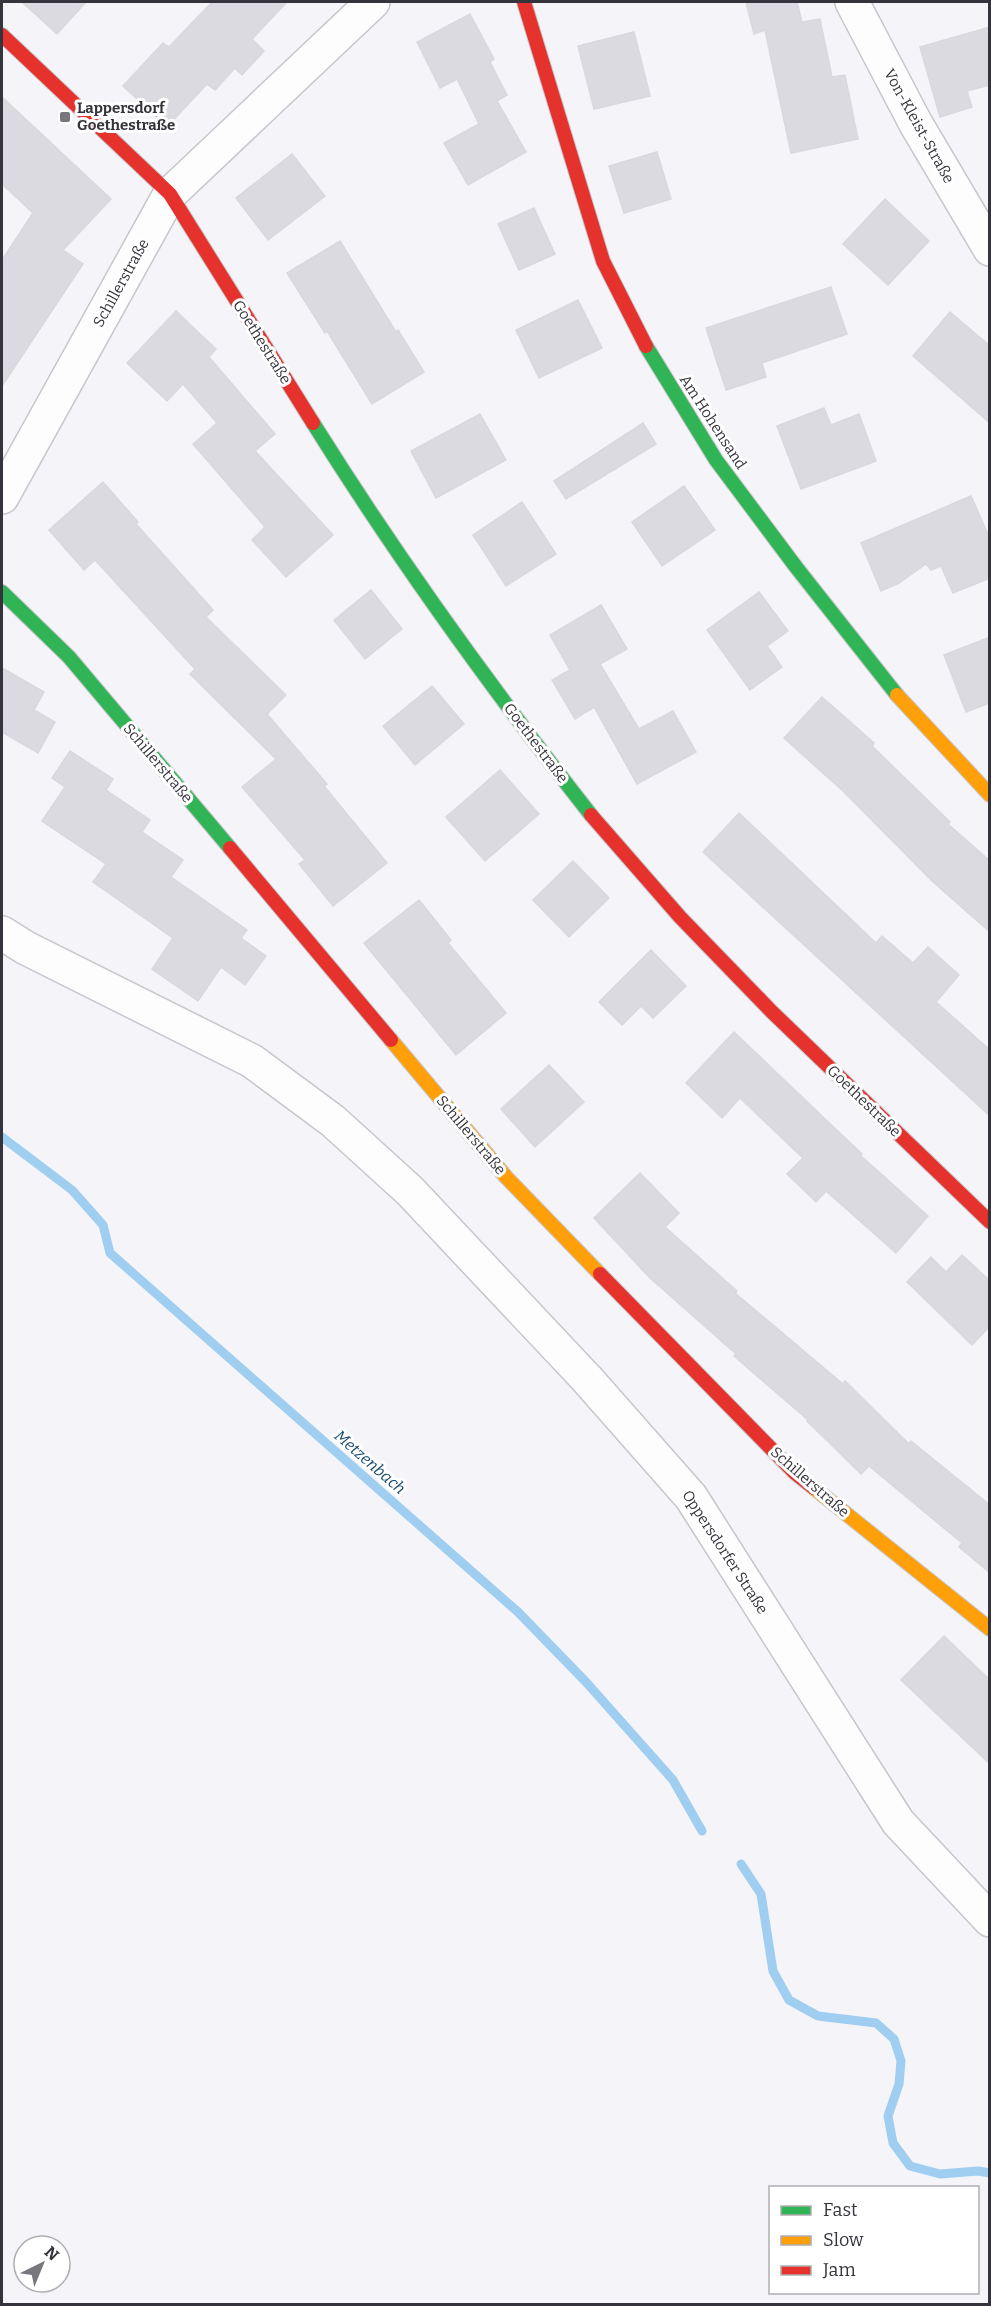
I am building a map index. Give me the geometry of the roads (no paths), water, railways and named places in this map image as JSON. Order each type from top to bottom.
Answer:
[{"type":"street","points":[[170,194],[373,2]]},
{"type":"street","name":"Am Hohensand","points":[[524,2],[603,261],[649,353],[716,460],[884,680],[990,795]]},
{"type":"street","name":"Von-Kleist-Straße","points":[[852,2],[916,124],[990,249]]},
{"type":"street","name":"Goethestraße","points":[[2,35],[170,194],[362,502],[532,740],[600,826],[680,917],[772,1012],[990,1222]]},
{"type":"street","name":"Schillerstraße","points":[[2,497],[170,194]]},
{"type":"street","name":"Schillerstraße","points":[[2,592],[69,657],[507,1177],[795,1473],[990,1629]]},
{"type":"street","name":"Oppersdorfer Straße","points":[[14,941],[252,1061],[333,1121],[418,1200],[587,1379],[691,1497],[898,1822],[990,1920]]},
{"type":"waterway","name":"Metzenbach","points":[[2,1137],[72,1190],[103,1225],[110,1253],[518,1612],[586,1682],[673,1780],[702,1831]]},
{"type":"waterway","name":"Metzenbach","points":[[741,1864],[761,1894],[773,1971],[789,2000],[818,2016],[876,2023],[894,2039],[901,2061],[899,2084],[888,2116],[893,2143],[910,2166],[940,2174],[978,2171],[990,2173]]},
{"type":"place","name":"Lappersdorf Goethestraße","points":[[65,117]]}]
